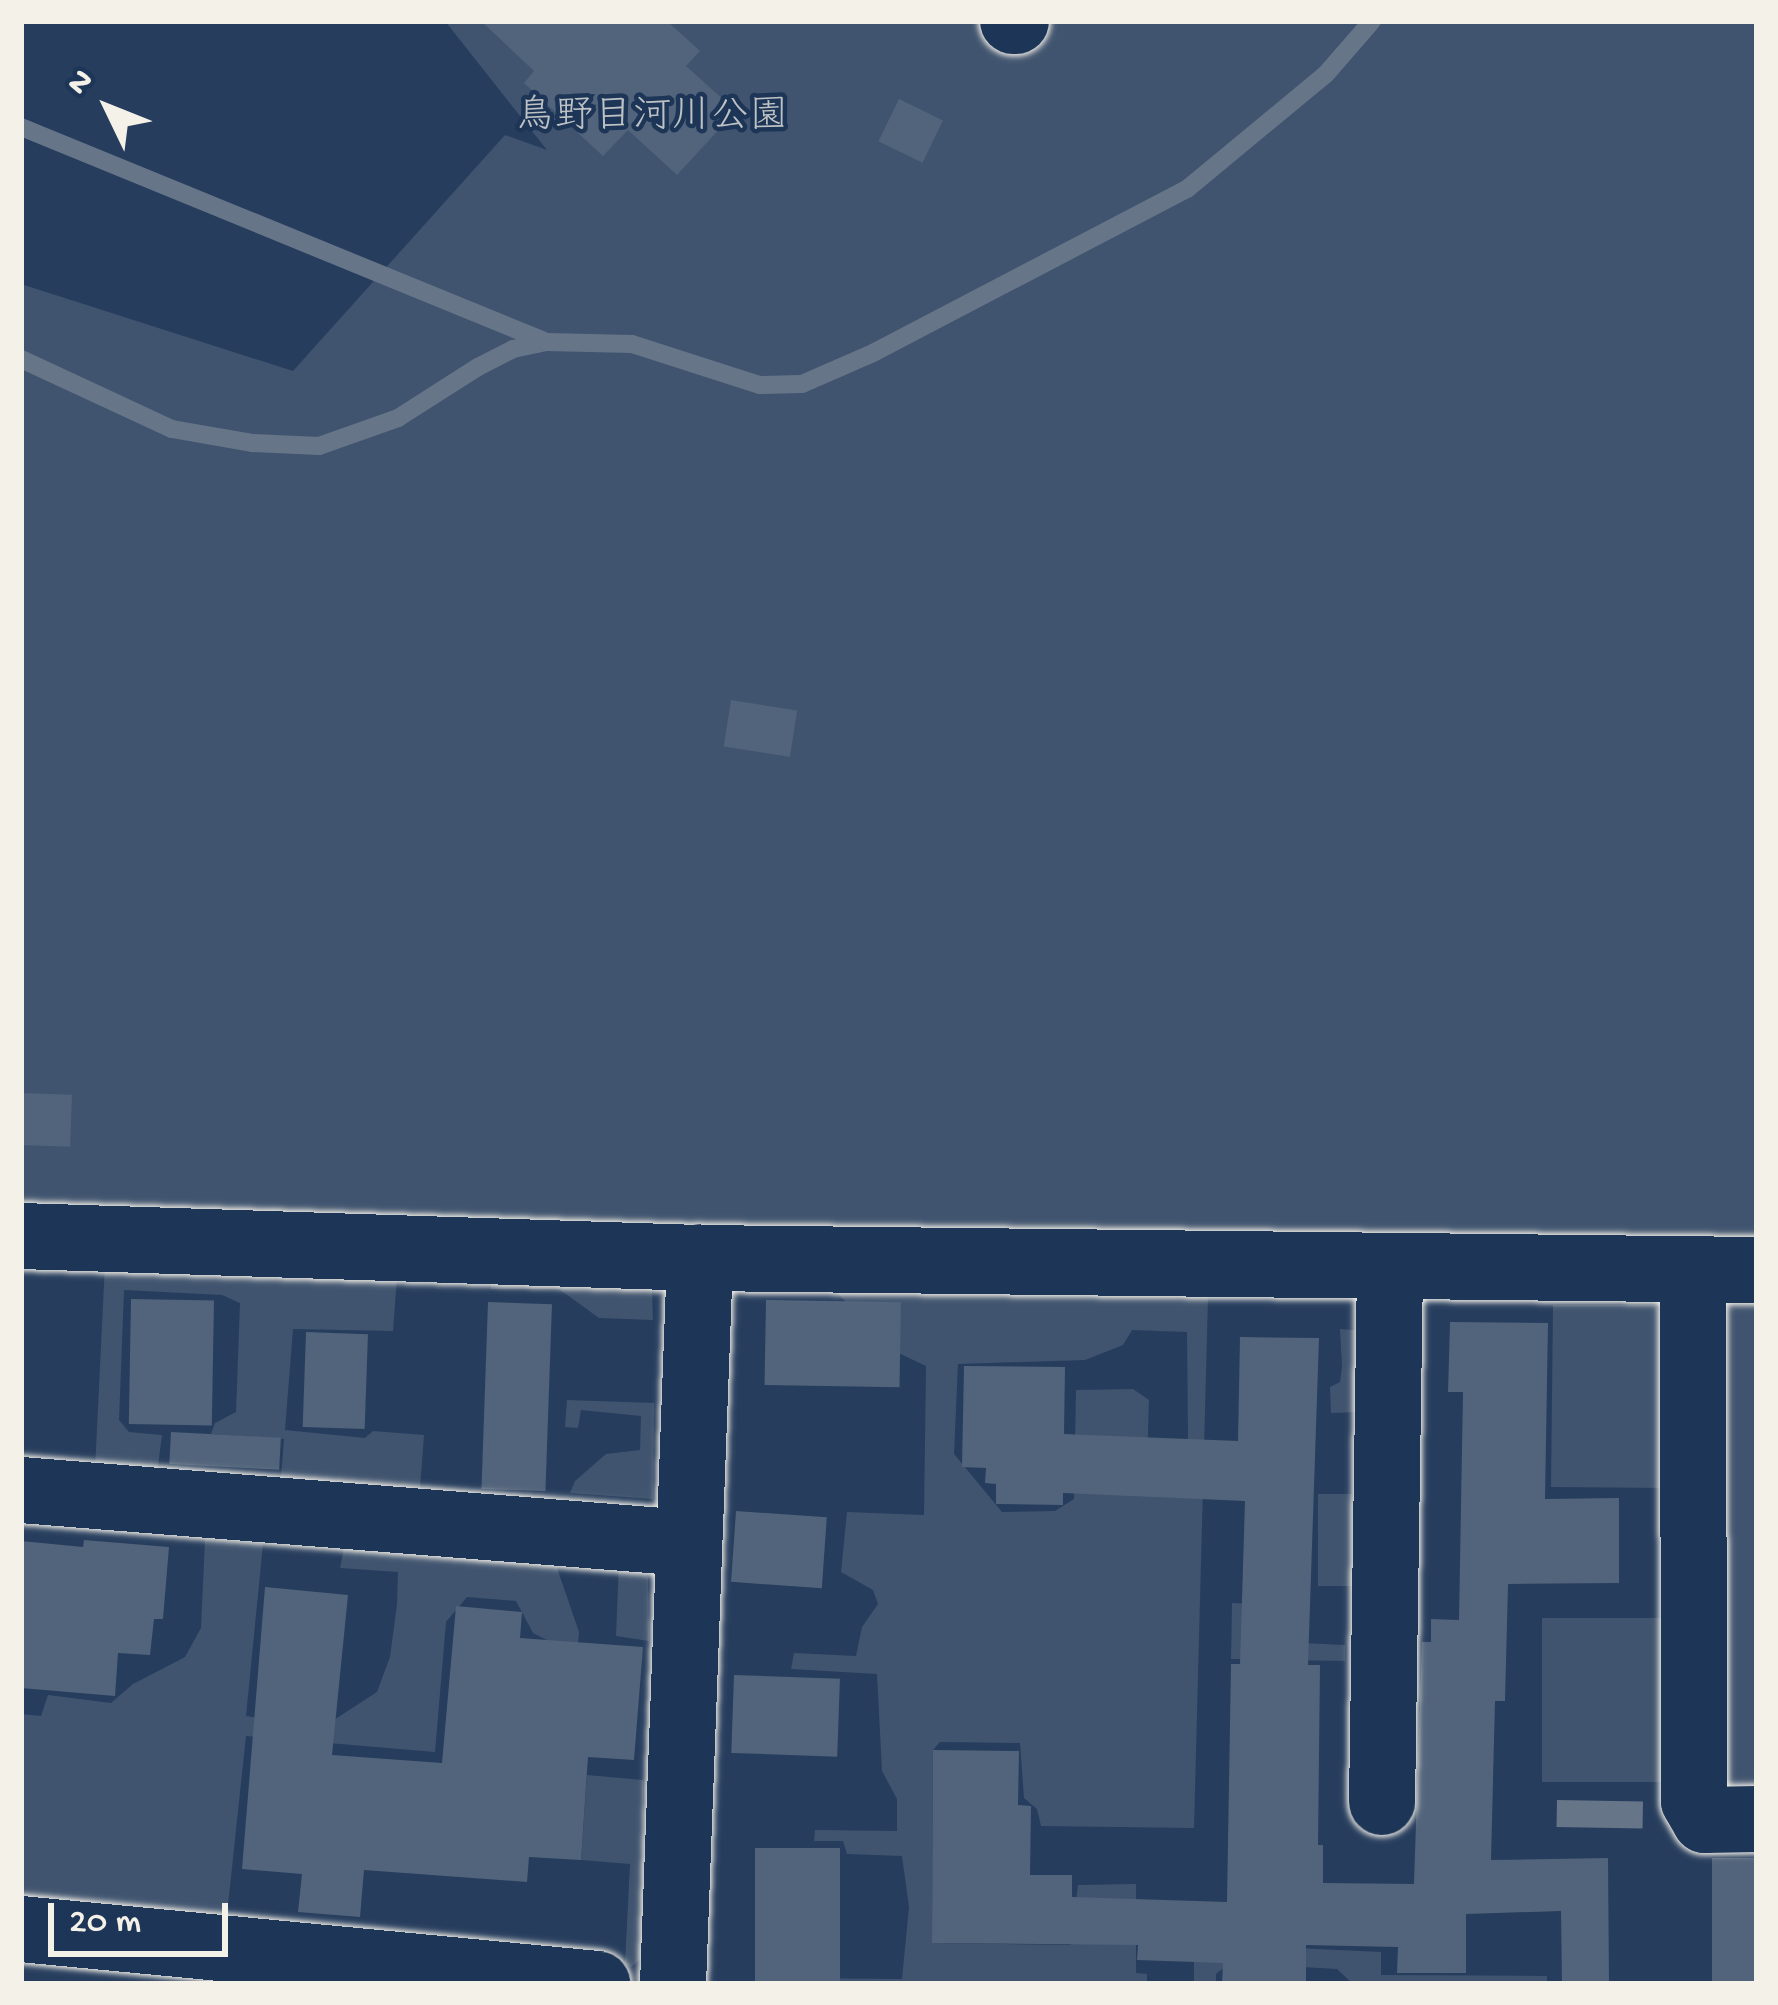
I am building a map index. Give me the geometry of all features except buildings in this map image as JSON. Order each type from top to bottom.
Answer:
[{"type":"street","points":[[21,1236],[700,1258],[1757,1270]]},
{"type":"street","points":[[673,1984],[700,1258]]},
{"type":"street","points":[[1382,1802],[1390,1266]]},
{"type":"street","points":[[1693,1269],[1694,1801],[1705,1820],[1757,1820]]},
{"type":"street","points":[[21,1490],[687,1543]]},
{"type":"street","points":[[21,1929],[597,1984]]},
{"type":"green space","name":"鳥野目河川公園","points":[[445,21],[1757,21],[1757,1250],[1148,1290],[1208,1297],[1194,1828],[1041,1826],[1037,1809],[1024,1798],[1020,1743],[940,1742],[933,1750],[932,1943],[1071,1945],[1078,1885],[1136,1884],[1136,1973],[1147,1974],[1147,1984],[776,1984],[777,1978],[902,1979],[909,1907],[902,1856],[847,1854],[843,1841],[814,1841],[815,1830],[897,1831],[897,1799],[882,1771],[877,1674],[791,1669],[794,1653],[856,1656],[862,1627],[878,1604],[873,1590],[841,1572],[847,1512],[924,1515],[926,1366],[890,1349],[828,1283],[21,1221],[21,284],[293,371],[505,135],[547,150]],"holes":[[[1132,1330],[1187,1332],[1188,1439],[1146,1496],[1149,1400],[1133,1389],[1076,1390],[1074,1499],[1055,1511],[1002,1512],[954,1454],[958,1364],[1085,1360],[1123,1345]]]},
{"type":"green space","points":[[105,1264],[397,1277],[393,1331],[293,1329],[285,1430],[365,1438],[373,1431],[424,1435],[419,1501],[280,1490],[284,1439],[211,1434],[215,1423],[236,1412],[240,1303],[222,1295],[124,1290],[119,1420],[129,1432],[162,1435],[157,1473],[95,1469]]},
{"type":"green space","points":[[489,1269],[652,1288],[653,1320],[599,1318],[559,1289],[491,1289]]},
{"type":"green space","points":[[1757,1300],[1757,1798],[1739,1798],[1720,1780],[1712,1327],[1732,1301]]},
{"type":"green space","points":[[1553,1305],[1655,1305],[1667,1323],[1668,1488],[1551,1487]]},
{"type":"green space","points":[[1340,1329],[1364,1331],[1363,1412],[1331,1413],[1330,1387],[1340,1382],[1342,1367]]},
{"type":"green space","points":[[567,1400],[654,1403],[653,1499],[570,1493],[575,1481],[606,1454],[640,1450],[641,1416],[581,1410],[578,1428],[565,1427]]},
{"type":"green space","points":[[1318,1494],[1352,1494],[1352,1586],[1318,1586]]},
{"type":"green space","points":[[205,1539],[263,1544],[246,1716],[323,1727],[377,1692],[390,1657],[397,1604],[398,1572],[340,1568],[345,1543],[556,1565],[579,1632],[569,1742],[551,1642],[533,1633],[516,1601],[467,1597],[446,1622],[435,1752],[246,1736],[226,1924],[21,1904],[21,1714],[41,1716],[48,1695],[111,1703],[133,1684],[185,1657],[201,1628]]},
{"type":"green space","points":[[634,1562],[648,1577],[649,1641],[616,1636],[619,1563]]},
{"type":"green space","points":[[1232,1603],[1299,1606],[1301,1643],[1345,1645],[1345,1661],[1231,1659]]},
{"type":"green space","points":[[1542,1618],[1668,1618],[1668,1782],[1542,1782]]},
{"type":"green space","points":[[587,1775],[643,1780],[644,1956],[631,1967],[625,1964],[630,1864],[581,1860]]},
{"type":"green space","points":[[1194,1943],[1381,1952],[1381,1975],[1547,1976],[1547,1984],[1353,1984],[1337,1969],[1230,1963],[1216,1974],[1216,1984],[1194,1984]]},
{"type":"shaded area","points":[[1557,1800],[1643,1802],[1643,1828],[1557,1827]]},
{"type":"waterway","points":[[21,359],[172,429],[252,443],[319,446],[398,418],[513,349],[546,342],[632,344],[760,385],[802,384],[873,353],[1187,189],[1326,74],[1372,21]]},
{"type":"waterway","points":[[21,127],[544,341]]}]
